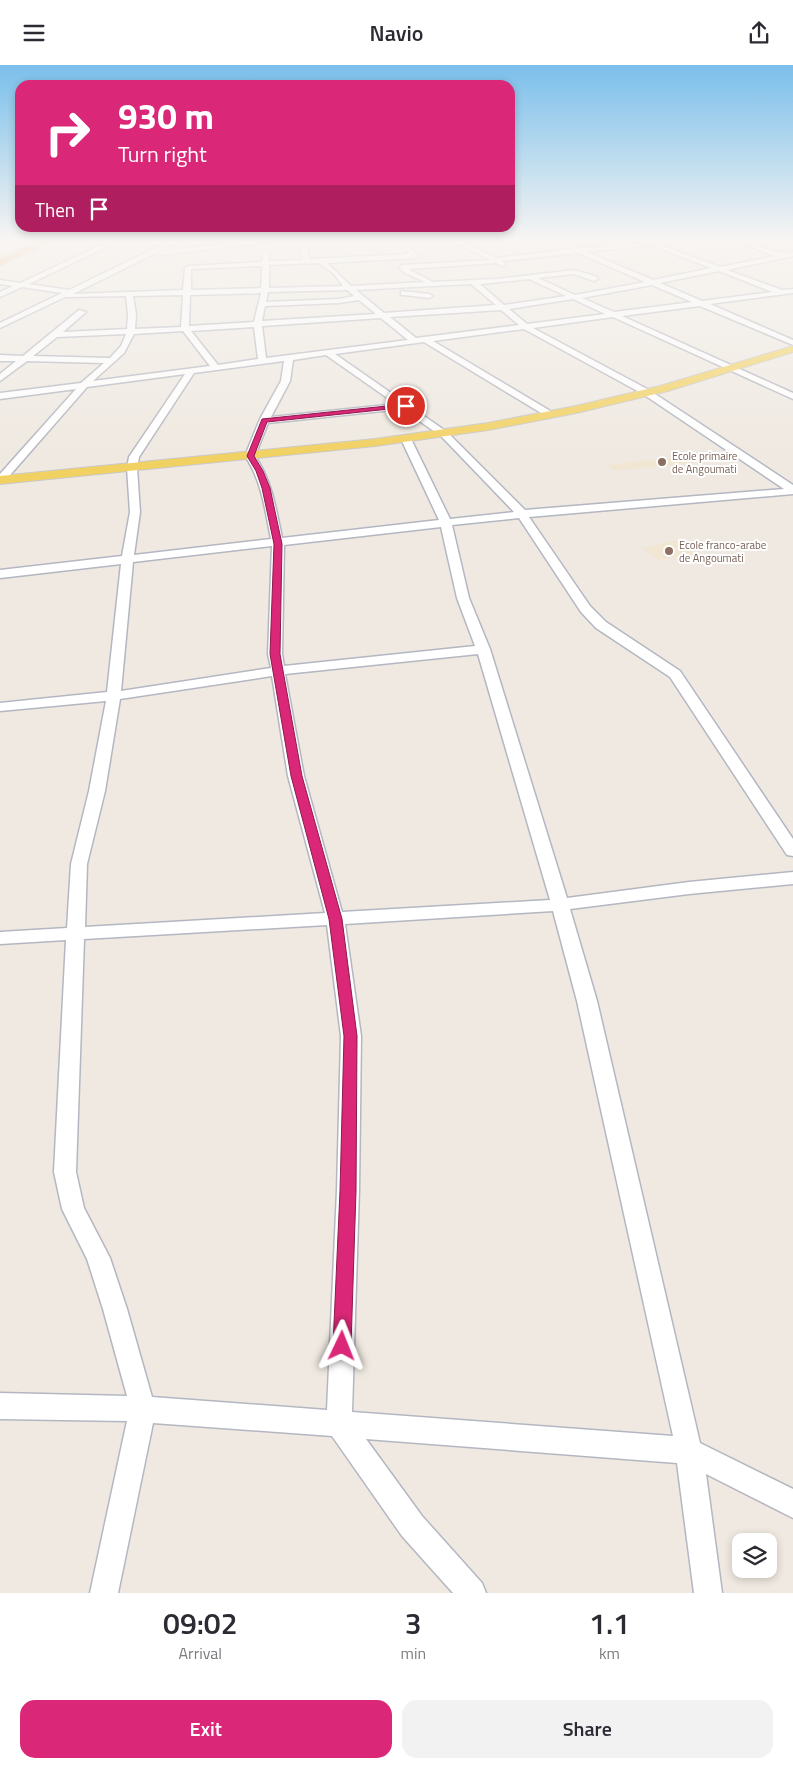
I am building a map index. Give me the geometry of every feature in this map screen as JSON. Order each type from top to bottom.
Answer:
[{"type":"main road","points":[[0,480],[250,456],[444,434],[549,414],[646,392],[735,369],[793,349]]},
{"type":"street","points":[[0,326],[32,310]]},
{"type":"street","points":[[0,480],[84,384],[112,361],[125,345],[130,330],[132,310]]},
{"type":"street","points":[[185,310],[185,329],[215,366]]},
{"type":"street","points":[[261,310],[258,323],[262,360]]},
{"type":"street","points":[[377,310],[413,340]]},
{"type":"street","points":[[55,335],[130,330],[185,329],[461,310]]},
{"type":"street","points":[[508,310],[526,327],[646,392],[793,491]]},
{"type":"street","points":[[602,310],[793,397]]},
{"type":"street","points":[[0,396],[215,366],[650,310]]},
{"type":"street","points":[[715,310],[793,343]]},
{"type":"street","points":[[0,378],[82,312]]},
{"type":"street","points":[[424,339],[549,414]]},
{"type":"street","points":[[327,352],[444,434],[522,514],[585,609],[601,625],[626,643],[653,657],[675,674],[793,851]]},
{"type":"street","points":[[288,357],[288,371],[282,389],[265,420],[250,456],[260,471],[266,488],[278,544],[275,654],[280,671],[296,776],[335,919],[350,1036],[348,1191],[339,1424],[412,1526],[472,1593]]},
{"type":"street","points":[[0,358],[112,361]]},
{"type":"street","points":[[104,1593],[143,1409],[115,1309],[98,1258],[73,1209],[65,1172],[74,934],[79,865],[97,791],[114,696],[127,560],[135,512],[132,468],[134,457],[140,445],[192,370]]},
{"type":"street","points":[[265,420],[406,406]]},
{"type":"street","points":[[406,439],[446,523],[463,598],[482,649],[560,905],[586,1001],[689,1451],[708,1593]]},
{"type":"street","points":[[0,574],[278,544],[522,514],[793,491]]},
{"type":"street","points":[[0,707],[114,696],[280,671],[482,649]]},
{"type":"street","points":[[0,938],[560,905],[688,888],[793,878]]},
{"type":"street","points":[[0,1406],[143,1409],[689,1451],[793,1504]]},
{"type":"shaded area","name":"Ecole primaire de Angoumati","points":[[687,456],[694,460],[694,463],[622,470],[613,470],[608,465]]},
{"type":"shaded area","name":"Ecole franco-arabe de Angoumati","points":[[678,540],[695,554],[658,560],[642,548]]},
{"type":"place","name":"Ecole primaire de Angoumati","points":[[662,462]]},
{"type":"place","name":"Ecole franco-arabe de Angoumati","points":[[669,551]]},
{"type":"route","points":[[342,1346],[348,1191],[350,1036],[335,919],[296,776],[280,671],[275,654],[278,544],[266,488],[260,471],[250,456],[265,420],[406,406]]}]
